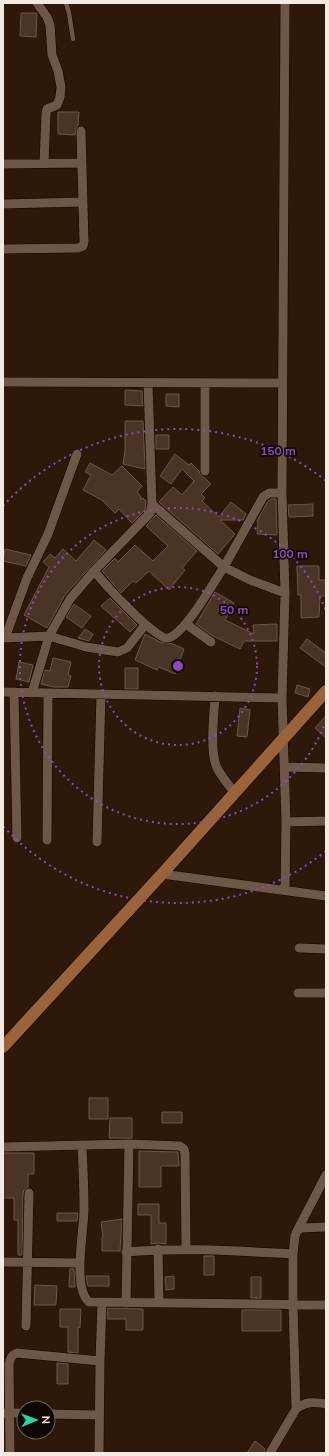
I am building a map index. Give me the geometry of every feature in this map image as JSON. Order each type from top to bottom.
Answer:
[{"type":"street","points":[[37,3],[47,17],[50,26],[52,55],[58,71],[61,87],[58,105],[47,109],[46,113],[44,163]]},
{"type":"street","points":[[285,3],[282,383],[284,593],[282,698],[286,822],[285,890]]},
{"type":"street","points":[[3,249],[78,248],[82,246],[84,242],[81,131]]},
{"type":"street","points":[[3,164],[81,163]]},
{"type":"street","points":[[3,204],[83,202]]},
{"type":"street","points":[[3,382],[282,383]]},
{"type":"street","points":[[32,693],[49,636],[70,600],[94,571],[148,516],[152,509],[148,383]]},
{"type":"street","points":[[204,471],[205,383]]},
{"type":"street","points":[[77,454],[48,534],[27,578],[4,638],[49,636],[86,647],[118,652],[128,648],[145,625]]},
{"type":"street","points":[[94,571],[145,625],[159,636],[168,638],[186,624],[224,567],[262,497],[269,493],[282,493]]},
{"type":"street","points":[[152,504],[224,567],[250,580],[284,593]]},
{"type":"street","points":[[186,624],[211,642]]},
{"type":"street","points":[[3,1047],[162,874],[326,691]]},
{"type":"street","points":[[3,692],[282,698]]},
{"type":"street","points":[[14,692],[17,838]]},
{"type":"street","points":[[47,840],[48,693]]},
{"type":"street","points":[[97,842],[101,694]]},
{"type":"street","points":[[215,696],[213,750],[215,762],[218,770],[235,793]]},
{"type":"street","points":[[285,767],[326,768]]},
{"type":"street","points":[[286,822],[326,821]]},
{"type":"street","points":[[162,874],[326,896]]},
{"type":"street","points":[[299,948],[326,949]]},
{"type":"street","points":[[298,993],[326,993]]},
{"type":"street","points":[[126,1303],[129,1144]]},
{"type":"street","points":[[3,1147],[129,1144],[180,1146],[184,1149],[186,1249]]},
{"type":"street","points":[[82,1145],[84,1211],[80,1240],[79,1263],[83,1295],[89,1302],[326,1305]]},
{"type":"street","points":[[296,1409],[293,1254],[294,1236],[323,1186],[326,1175]]},
{"type":"street","points":[[26,1326],[29,1193]]},
{"type":"street","points":[[297,1231],[301,1228],[326,1227]]},
{"type":"street","points":[[126,1252],[158,1249],[186,1249],[293,1254]]},
{"type":"street","points":[[158,1249],[159,1302]]},
{"type":"street","points":[[3,1262],[79,1263]]},
{"type":"street","points":[[99,1453],[102,1302]]},
{"type":"street","points":[[10,1453],[6,1412],[9,1365],[13,1354],[17,1353],[100,1361]]},
{"type":"street","points":[[270,1453],[296,1409],[302,1403],[310,1402],[326,1404]]},
{"type":"street","points":[[6,1412],[16,1413]]},
{"type":"street","points":[[56,1414],[99,1415]]},
{"type":"lane","points":[[66,3],[73,40]]},
{"type":"building","points":[[21,13],[37,13],[36,37],[20,36]]},
{"type":"building","points":[[58,112],[79,112],[78,126],[75,135],[58,134]]},
{"type":"building","points":[[125,390],[142,391],[143,406],[125,405]]},
{"type":"building","points":[[166,394],[179,394],[179,407],[166,406]]},
{"type":"building","points":[[125,421],[143,421],[145,469],[123,464],[125,451]]},
{"type":"building","points":[[156,435],[169,435],[169,449],[156,449]]},
{"type":"building","points":[[175,454],[189,465],[191,463],[211,484],[201,494],[205,498],[202,501],[219,517],[231,502],[246,514],[243,520],[220,520],[235,534],[218,554],[159,502],[173,487],[182,495],[194,481],[182,469],[171,484],[160,476]]},
{"type":"building","points":[[90,463],[112,475],[122,466],[142,486],[137,492],[141,497],[141,500],[143,498],[146,501],[145,510],[132,523],[119,509],[115,513],[102,500],[83,490],[91,475],[85,472]]},
{"type":"building","points":[[271,499],[276,499],[277,535],[257,534],[257,521],[268,501]]},
{"type":"building","points":[[313,504],[313,516],[289,517],[288,505]]},
{"type":"building","points":[[156,515],[197,551],[182,568],[185,570],[169,590],[149,571],[136,583],[133,581],[121,593],[102,571],[115,558],[118,562],[135,545],[153,561],[168,546],[146,526]]},
{"type":"building","points":[[94,540],[106,550],[65,595],[47,628],[24,615],[49,567],[43,562],[50,554],[55,558],[63,549],[76,561]]},
{"type":"building","points":[[5,549],[31,555],[26,566],[3,561]]},
{"type":"building","points":[[297,566],[319,566],[319,580],[326,580],[326,596],[320,596],[319,617],[301,618],[301,595],[298,595]]},
{"type":"building","points":[[215,592],[234,603],[225,620],[254,634],[253,625],[277,624],[277,641],[244,641],[240,649],[213,636],[196,624]]},
{"type":"building","points":[[110,598],[137,625],[130,632],[101,606]]},
{"type":"building","points":[[74,604],[91,616],[82,628],[66,617]]},
{"type":"building","points":[[85,629],[93,634],[89,641],[78,638]]},
{"type":"building","points":[[145,634],[160,642],[170,643],[184,649],[175,674],[159,667],[157,670],[135,660]]},
{"type":"building","points":[[307,639],[326,653],[326,667],[300,648]]},
{"type":"building","points":[[53,658],[71,662],[68,675],[71,676],[68,687],[54,687],[41,684],[45,670],[50,671]]},
{"type":"building","points":[[19,662],[33,665],[29,682],[16,679]]},
{"type":"building","points":[[125,668],[138,668],[138,689],[125,689]]},
{"type":"building","points":[[297,685],[310,689],[308,697],[295,693]]},
{"type":"building","points":[[240,708],[250,710],[247,737],[237,736]]},
{"type":"building","points":[[326,716],[326,738],[315,728]]},
{"type":"building","points":[[89,1098],[108,1098],[108,1119],[89,1119]]},
{"type":"building","points":[[162,1112],[182,1112],[182,1123],[162,1123]]},
{"type":"building","points":[[110,1118],[132,1118],[132,1138],[109,1138]]},
{"type":"building","points":[[139,1151],[178,1152],[179,1166],[161,1166],[161,1187],[139,1187]]},
{"type":"building","points":[[3,1153],[34,1153],[34,1174],[28,1174],[28,1187],[23,1193],[22,1255],[18,1255],[18,1220],[14,1220],[14,1198],[3,1198]]},
{"type":"building","points":[[138,1204],[159,1204],[159,1223],[166,1223],[166,1244],[151,1244],[151,1215],[138,1215]]},
{"type":"building","points":[[57,1213],[78,1213],[77,1221],[57,1221]]},
{"type":"building","points":[[122,1219],[120,1251],[102,1251],[103,1237],[101,1222]]},
{"type":"building","points":[[204,1256],[214,1256],[214,1275],[204,1275]]},
{"type":"building","points":[[70,1269],[74,1269],[75,1287],[69,1287]]},
{"type":"building","points":[[86,1276],[109,1276],[109,1286],[88,1286]]},
{"type":"building","points":[[174,1276],[174,1289],[166,1290],[165,1277]]},
{"type":"building","points":[[251,1277],[261,1277],[261,1298],[251,1298]]},
{"type":"building","points":[[35,1285],[57,1286],[56,1305],[34,1305]]},
{"type":"building","points":[[108,1308],[143,1309],[143,1330],[126,1330],[126,1319],[107,1319]]},
{"type":"building","points":[[60,1309],[81,1309],[80,1328],[78,1327],[78,1353],[68,1352],[68,1327],[60,1327]]},
{"type":"building","points":[[242,1310],[281,1310],[281,1331],[242,1331]]},
{"type":"building","points":[[57,1363],[68,1364],[68,1384],[57,1384]]},
{"type":"building","points":[[255,1441],[265,1449],[264,1453],[247,1453]]}]
